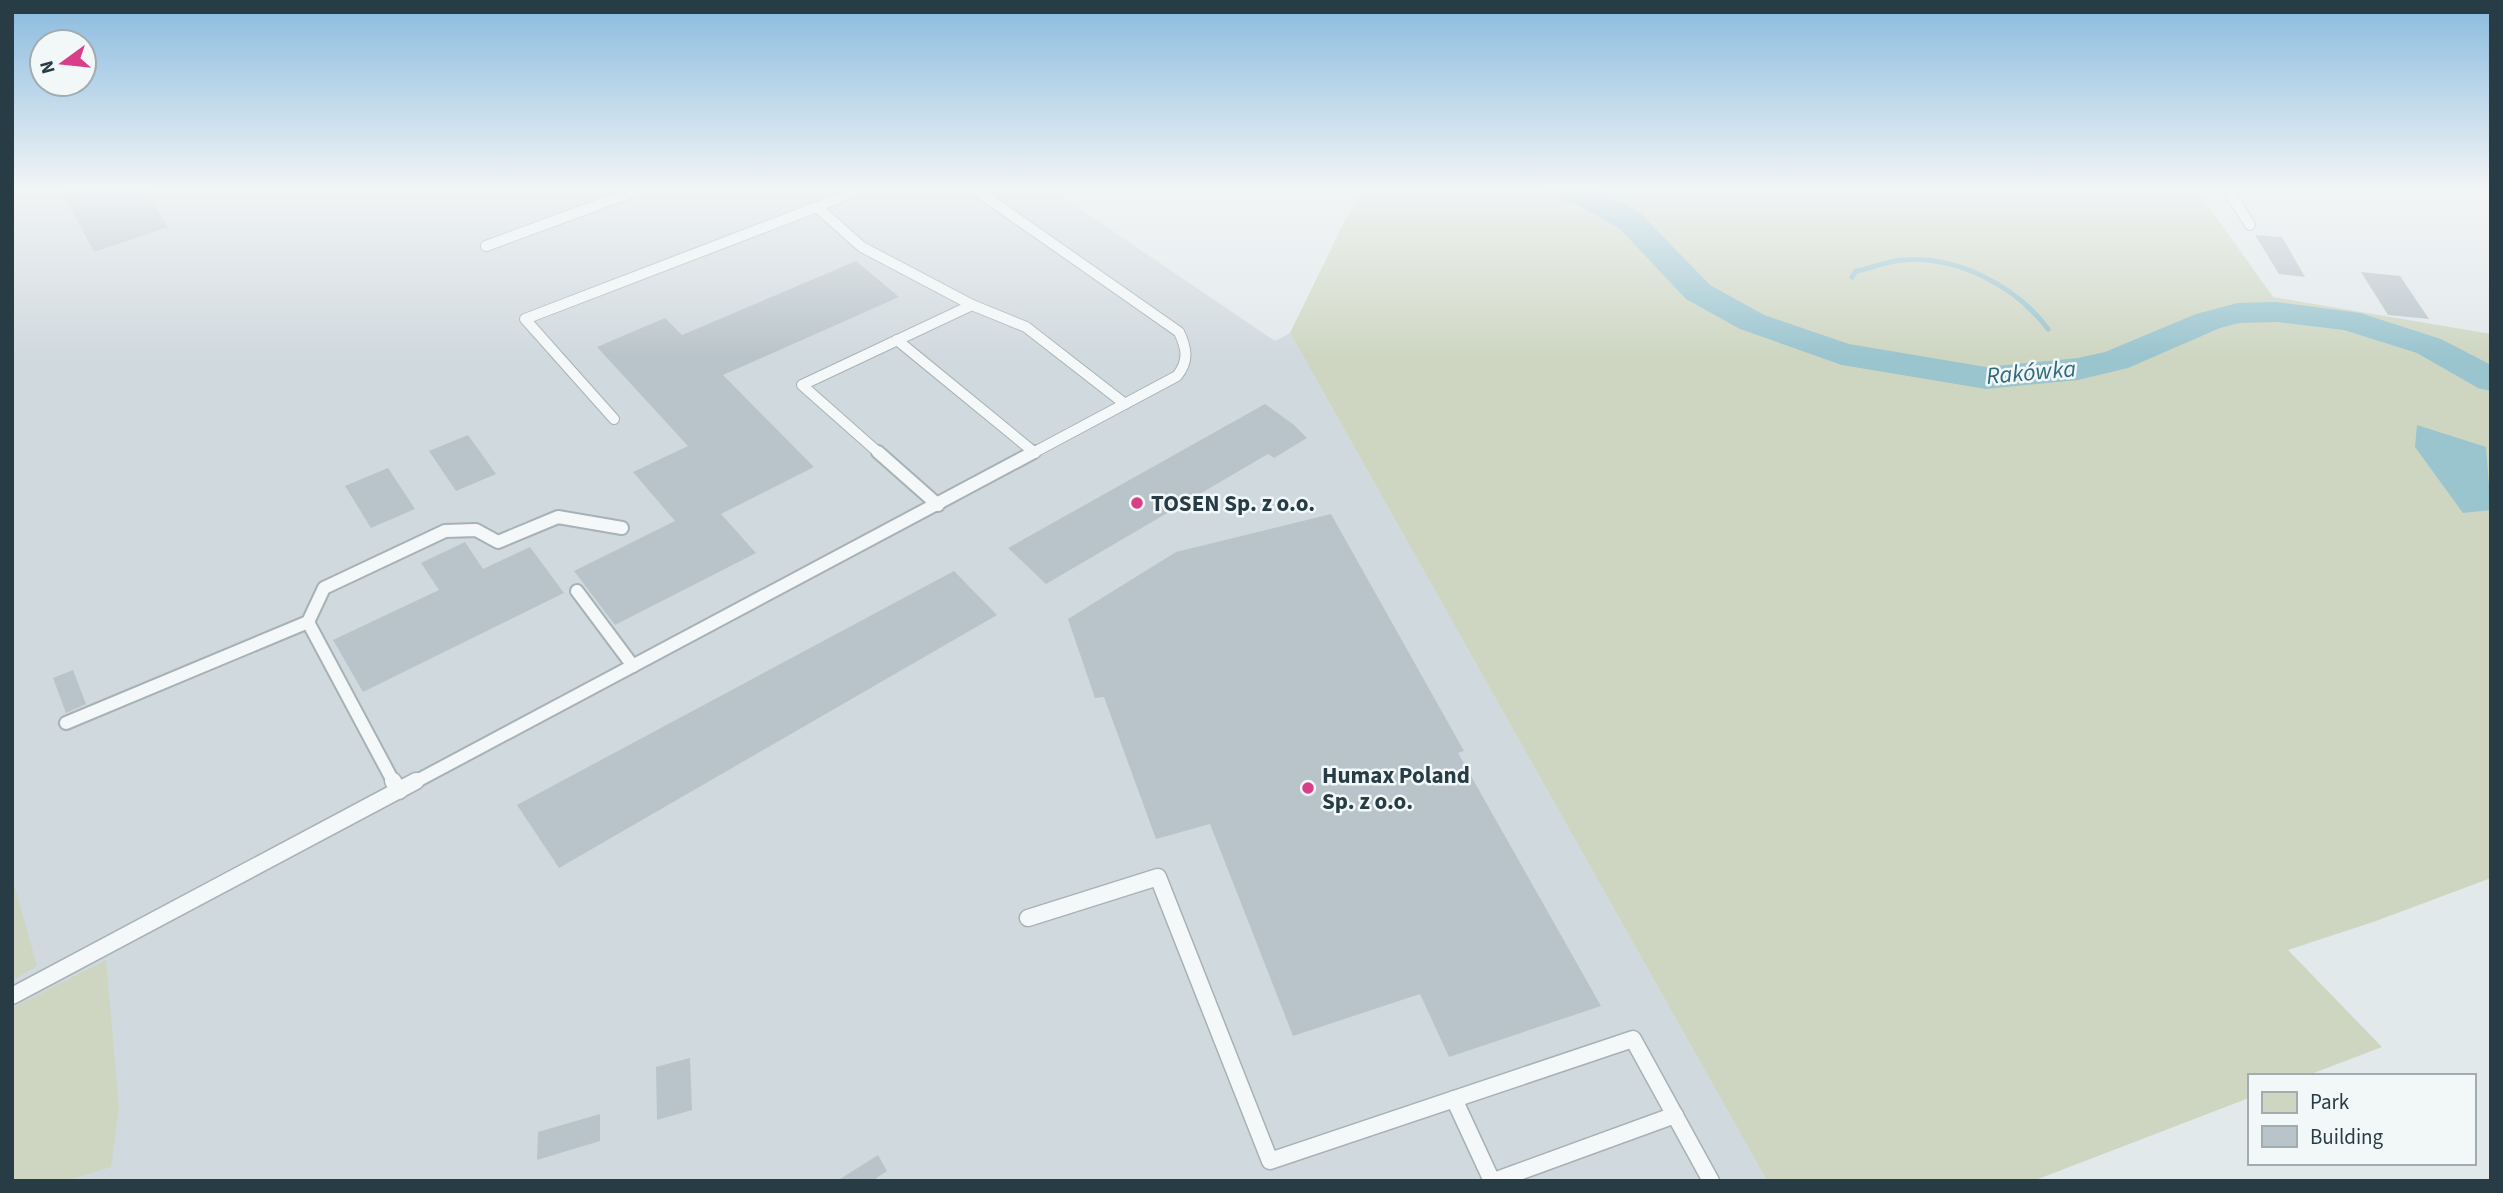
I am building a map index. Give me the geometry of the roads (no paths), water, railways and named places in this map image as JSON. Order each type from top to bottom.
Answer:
[{"type":"lane","points":[[614,419],[525,319],[716,246]]},
{"type":"lane","points":[[861,246],[972,305],[1026,327],[1125,404]]},
{"type":"lane","points":[[12,996],[1177,376],[1186,366],[1188,349],[1179,332],[1056,246]]},
{"type":"lane","points":[[938,505],[802,385],[972,305]]},
{"type":"lane","points":[[897,340],[1035,453]]},
{"type":"lane","points":[[66,723],[308,622],[324,588],[445,531],[477,530],[498,542],[558,517],[622,528]]},
{"type":"lane","points":[[577,591],[633,666]]},
{"type":"lane","points":[[308,622],[399,791]]},
{"type":"lane","points":[[1028,918],[1158,877],[1269,1161],[1633,1039],[1711,1181]]},
{"type":"lane","points":[[1454,1099],[1493,1181],[1675,1115]]},
{"type":"water","points":[[2417,425],[2486,447],[2491,510],[2463,513],[2415,447]]},
{"type":"waterway","name":"Rakówka","points":[[1654,246],[1698,292],[1752,322],[1842,354],[1986,378],[2078,369],[2116,360],[2208,321],[2238,313],[2277,312],[2348,320],[2429,346],[2491,380]]},
{"type":"waterway","points":[[1852,277],[1856,271],[1897,261],[1924,260],[1944,263],[1965,269],[2003,287],[2048,329]]},
{"type":"place","name":"TOSEN Sp. z o.o.","points":[[1137,503]]},
{"type":"place","name":"Humax Poland Sp. z o.o.","points":[[1308,788]]}]
